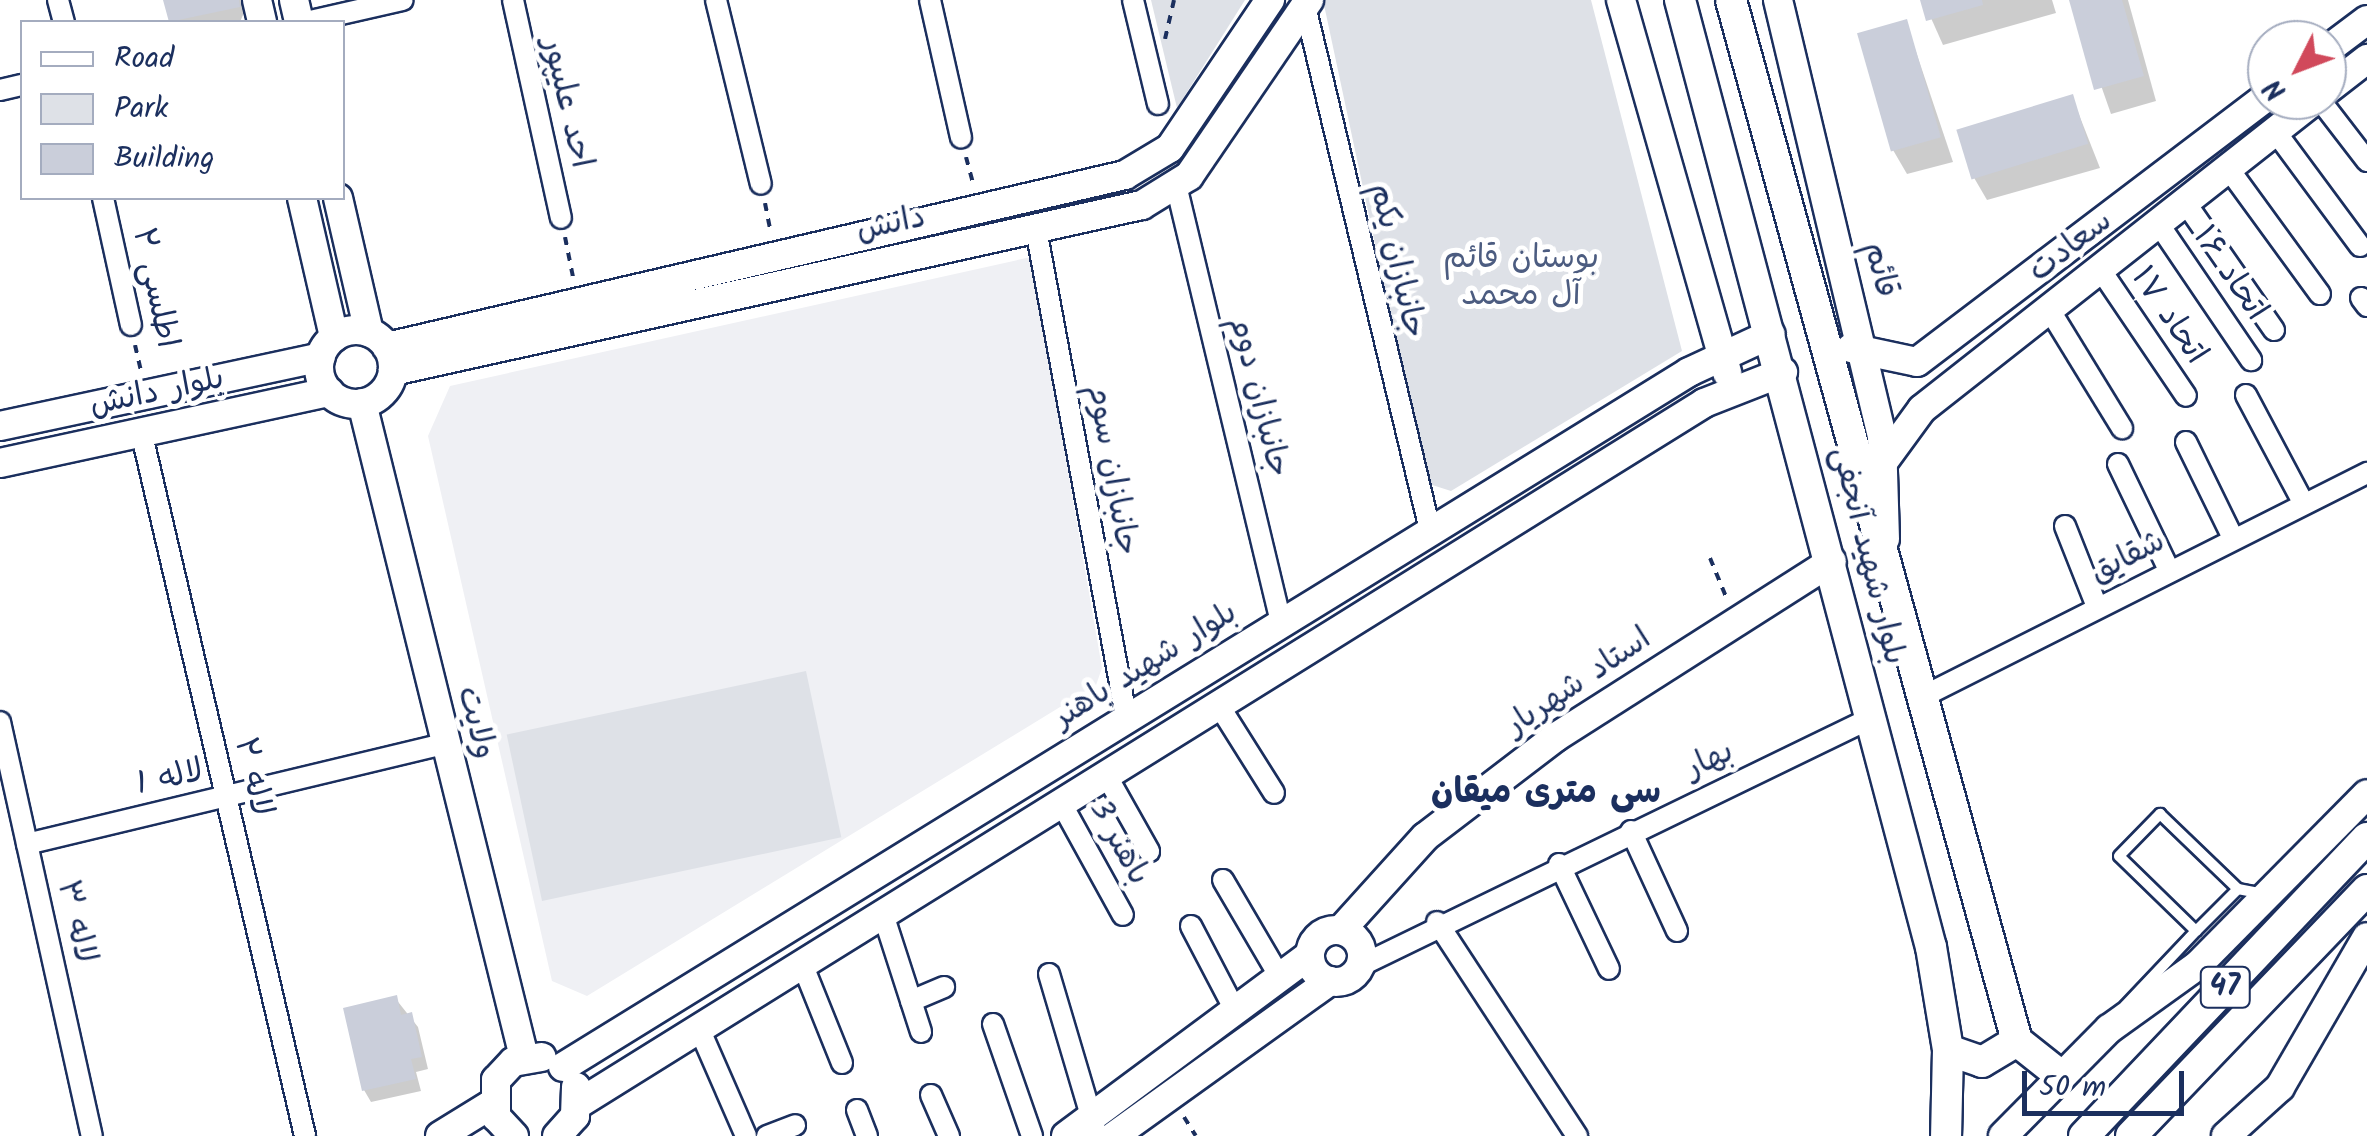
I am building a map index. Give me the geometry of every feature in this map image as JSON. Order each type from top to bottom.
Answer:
[{"type":"main road","name":"بلوار شهید آنجفی","points":[[1680,0],[1783,372],[1932,946],[1948,1050],[1946,1136]]},
{"type":"main road","name":"بلوار شهید آنجفی","points":[[1731,0],[1824,330],[1918,699],[2018,1040]]},
{"type":"main road","name":"47","points":[[2084,1136],[2367,838]]},
{"type":"main road","name":"47","points":[[2130,1136],[2367,890]]},
{"type":"main road","points":[[1948,1050],[1982,1062],[2018,1040],[2061,1076]]},
{"type":"street","points":[[309,20],[361,5],[403,0]]},
{"type":"street","name":"احد علیپور","points":[[512,0],[561,218]]},
{"type":"street","points":[[716,0],[761,184]]},
{"type":"street","points":[[930,0],[961,138]]},
{"type":"street","points":[[1133,0],[1158,104]]},
{"type":"street","name":"دانش","points":[[383,350],[981,209],[1152,163],[1216,86],[1270,0]]},
{"type":"street","points":[[1621,0],[1720,356],[1733,387]]},
{"type":"street","name":"قائم","points":[[1778,0],[1864,356],[1884,461],[1885,561]]},
{"type":"street","name":"دانش","points":[[383,350],[1036,230],[1142,205],[1176,185],[1307,3]]},
{"type":"street","name":"جانبازان یکم","points":[[1307,3],[1430,530]]},
{"type":"street","points":[[2347,74],[2367,59]]},
{"type":"street","name":"سعادت","points":[[1917,362],[2247,111]]},
{"type":"street","name":"سعادت","points":[[1884,461],[1939,395],[2290,120]]},
{"type":"street","points":[[2333,120],[2367,161]]},
{"type":"street","points":[[2275,131],[2360,246]]},
{"type":"street","points":[[2228,168],[2320,294]]},
{"type":"street","name":"جانبازان دوم","points":[[1176,185],[1281,623]]},
{"type":"street","name":"اطلسی ۲","points":[[103,200],[131,326]]},
{"type":"street","points":[[302,200],[328,347],[329,392],[362,403],[383,392],[383,350],[339,200]]},
{"type":"street","points":[[2185,202],[2274,330]]},
{"type":"street","name":"اتحاد ۱۶","points":[[2158,223],[2251,360]]},
{"type":"street","name":"جانبازان سوم","points":[[1036,230],[1127,720]]},
{"type":"street","name":"اتحاد ۱۷","points":[[2100,268],[2186,396]]},
{"type":"street","points":[[2048,309],[2122,428]]},
{"type":"street","points":[[1824,330],[1864,356],[1917,362],[1922,384],[1939,395]]},
{"type":"street","name":"بلوار شهید باهنر","points":[[564,1067],[1430,530],[1720,356],[1771,334]]},
{"type":"street","name":"بلوار دانش","points":[[0,426],[328,347],[383,350]]},
{"type":"street","points":[[557,1136],[578,1104],[801,961],[1733,387],[1783,372]]},
{"type":"street","name":"بلوار دانش","points":[[0,463],[329,392]]},
{"type":"street","points":[[2246,395],[2304,504]]},
{"type":"street","name":"ولایت","points":[[362,403],[524,1058]]},
{"type":"street","points":[[1627,411],[1649,420],[1645,440]]},
{"type":"street","name":"لاله ۲","points":[[141,432],[305,1136]]},
{"type":"street","points":[[2186,442],[2233,538]]},
{"type":"street","points":[[2118,464],[2170,570]]},
{"type":"street","name":"شقایق","points":[[1918,699],[2367,473]]},
{"type":"street","points":[[2065,526],[2097,607]]},
{"type":"street","name":"استاد شهریار","points":[[1342,930],[1424,838],[1556,737],[1832,561]]},
{"type":"street","points":[[1218,704],[1274,793]]},
{"type":"street","name":"بهار","points":[[1360,966],[1437,922],[1871,718]]},
{"type":"street","name":"لاله ۳","points":[[0,722],[92,1136]]},
{"type":"street","name":"لاله 1","points":[[27,844],[444,744]]},
{"type":"street","points":[[1105,774],[1149,850]]},
{"type":"street","points":[[2002,1136],[2109,1029],[2160,999],[2367,794]]},
{"type":"street","name":"باهنر 3","points":[[1060,801],[1123,915]]},
{"type":"street","points":[[1631,831],[1677,931]]},
{"type":"street","points":[[1559,864],[1609,969]]},
{"type":"street","points":[[1223,880],[1280,976]]},
{"type":"street","points":[[882,911],[921,1032]]},
{"type":"street","points":[[1437,922],[1577,1136]]},
{"type":"street","points":[[1192,926],[1236,1010]]},
{"type":"street","points":[[1049,974],[1084,1131],[1310,954],[1324,932],[1342,930],[1361,948],[1360,966],[1330,982],[1114,1136]]},
{"type":"street","points":[[2226,1136],[2280,1087],[2367,937]]},
{"type":"street","points":[[1310,954],[1330,982]]},
{"type":"street","points":[[801,961],[842,1063]]},
{"type":"street","points":[[911,1001],[944,987]]},
{"type":"street","points":[[993,1024],[1032,1136]]},
{"type":"street","points":[[698,1026],[746,1136]]},
{"type":"street","points":[[440,1136],[492,1104],[503,1070],[524,1058],[564,1067],[578,1104]]},
{"type":"street","points":[[931,1096],[949,1136]]},
{"type":"street","points":[[492,1104],[514,1136]]},
{"type":"street","points":[[857,1110],[867,1136]]},
{"type":"street","points":[[766,1136],[795,1124]]},
{"type":"lane","points":[[2196,931],[2119,856],[2160,814],[2238,889],[2269,895]]},
{"type":"lane","points":[[2109,1029],[2238,889]]},
{"type":"path","points":[[961,138],[981,209]]},
{"type":"path","points":[[761,184],[776,256]]},
{"type":"path","points":[[561,218],[578,301]]},
{"type":"path","name":"اطلسی ۲","points":[[131,326],[145,392]]},
{"type":"path","points":[[1710,558],[1737,622]]},
{"type":"shaded area","points":[[1031,257],[1102,668],[1096,685],[587,996],[552,981],[428,436],[450,386]]},
{"type":"green space","points":[[1151,0],[1245,0],[1177,108]]},
{"type":"green space","name":"بوستان قائم آل محمد","points":[[1323,0],[1591,0],[1682,351],[1451,491],[1426,483]]},
{"type":"green space","points":[[806,671],[841,837],[542,901],[507,735]]},
{"type":"building","points":[[163,0],[239,0],[240,7],[168,20]]},
{"type":"building","points":[[1920,0],[1982,0],[1983,5],[1926,21]]},
{"type":"building","points":[[2069,0],[2122,0],[2144,76],[2094,90]]},
{"type":"building","points":[[1907,19],[1941,137],[1891,152],[1857,33]]},
{"type":"building","points":[[2073,94],[2088,144],[1972,179],[1956,130]]},
{"type":"building","points":[[397,995],[401,1015],[412,1012],[422,1057],[411,1059],[416,1079],[362,1091],[343,1008]]},
{"type":"district","name":"سی متری میقان","points":[[1546,793]]}]
